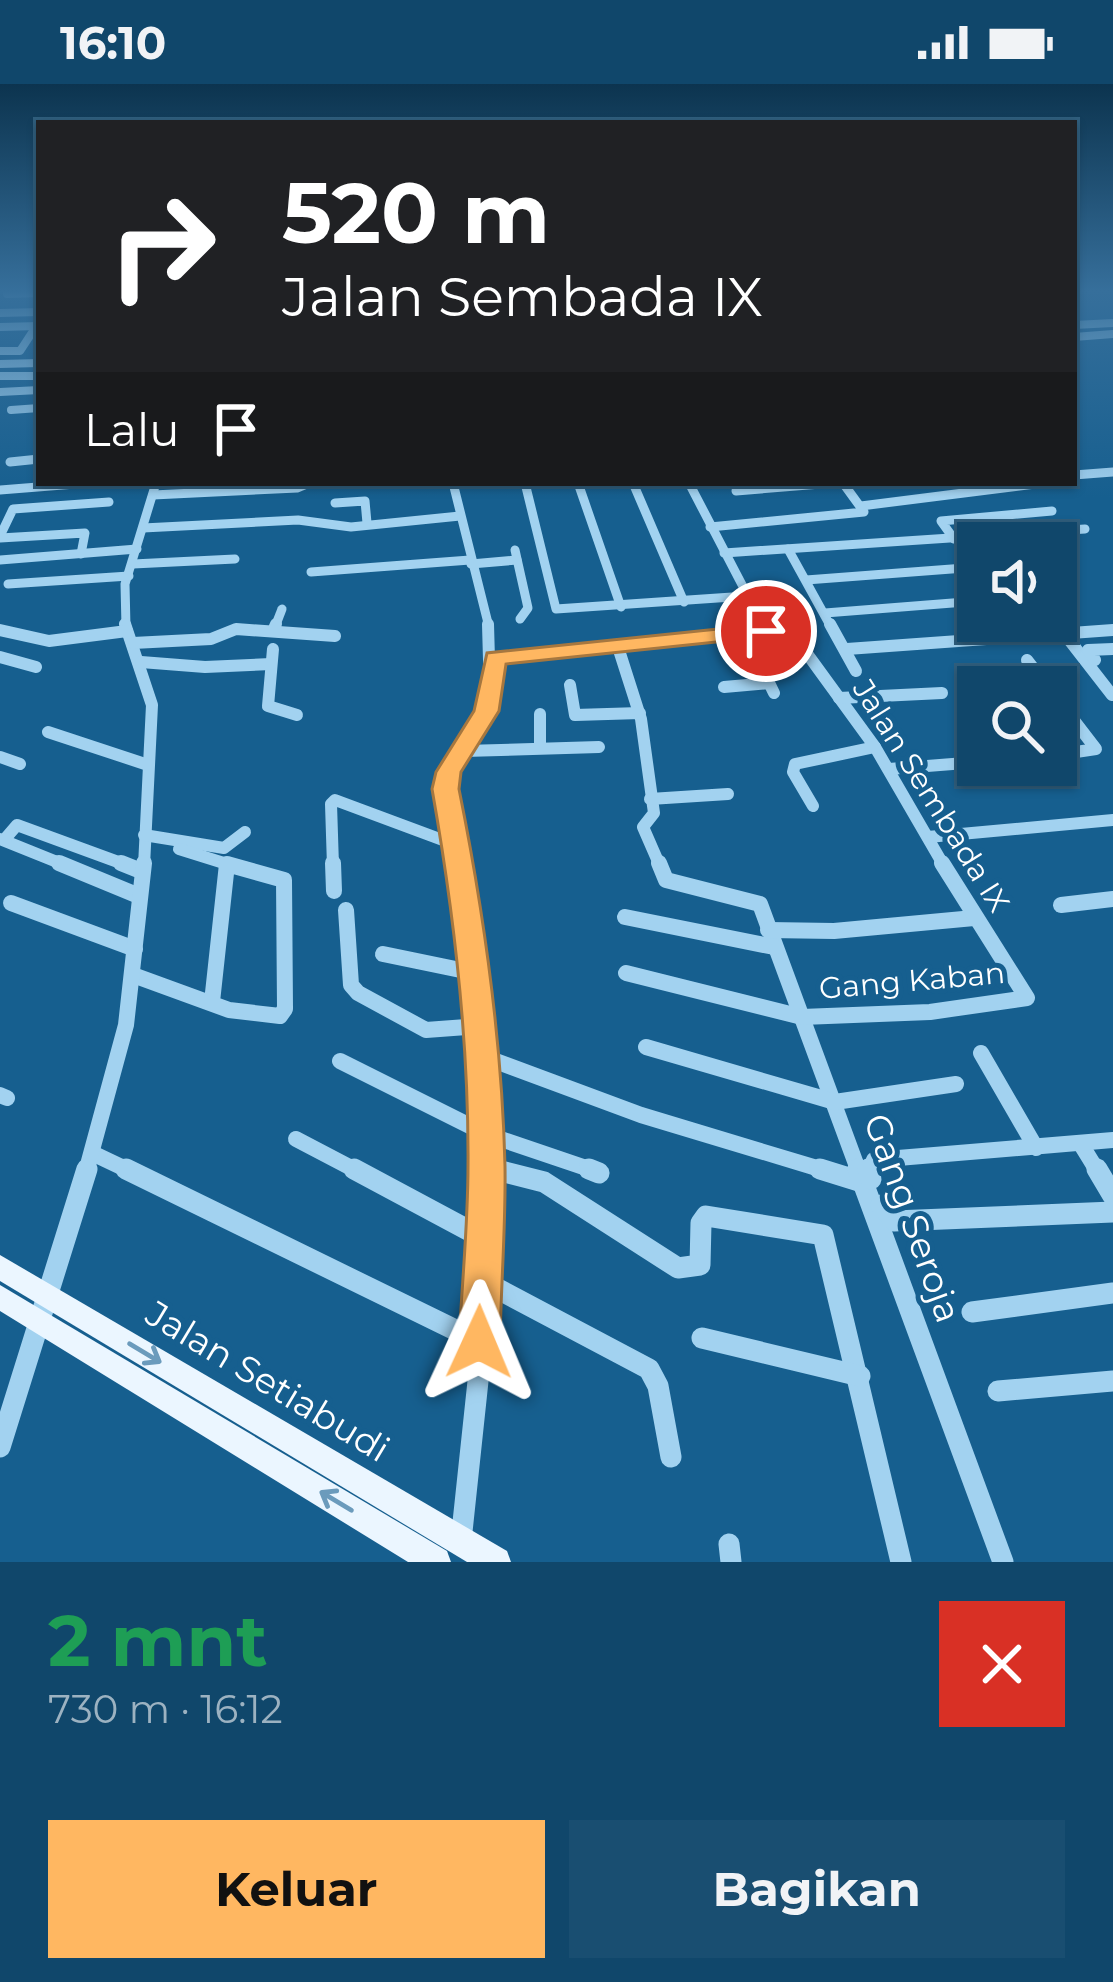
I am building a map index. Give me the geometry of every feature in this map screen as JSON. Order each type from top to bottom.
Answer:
[{"type":"main road","name":"Jalan Setiabudi","points":[[0,1267],[40,1306],[436,1562]]},
{"type":"main road","name":"Jalan Setiabudi","points":[[0,1297],[40,1306],[496,1562]]},
{"type":"street","points":[[0,364],[36,364]]},
{"type":"street","points":[[0,376],[36,376]]},
{"type":"street","points":[[0,392],[36,390]]},
{"type":"street","points":[[11,410],[35,413]]},
{"type":"street","points":[[22,423],[35,413]]},
{"type":"street","points":[[10,462],[36,459]]},
{"type":"street","points":[[1077,476],[1113,472]]},
{"type":"street","points":[[0,490],[50,486]]},
{"type":"street","points":[[454,486],[495,658],[486,711],[448,772],[446,789],[475,974],[487,1168],[476,1435],[461,1541]]},
{"type":"street","points":[[525,486],[554,607],[621,607],[747,596]]},
{"type":"street","points":[[579,486],[621,607]]},
{"type":"street","points":[[634,486],[684,602]]},
{"type":"street","points":[[495,658],[766,631],[690,486]]},
{"type":"street","points":[[736,491],[784,486]]},
{"type":"street","points":[[710,526],[864,512],[845,486]]},
{"type":"street","points":[[861,506],[1029,486]]},
{"type":"street","points":[[0,1447],[40,1306],[92,1154],[127,1022],[152,694],[122,613],[154,489],[305,488],[300,521],[303,543]]},
{"type":"street","points":[[336,525],[335,505],[365,501],[367,523]]},
{"type":"street","points":[[81,554],[87,534],[0,537],[13,508],[109,502]]},
{"type":"street","points":[[49,535],[59,505]]},
{"type":"street","points":[[954,539],[940,521],[1052,511]]},
{"type":"street","points":[[143,528],[300,521],[336,525],[460,516]]},
{"type":"street","points":[[260,543],[261,522]]},
{"type":"street","points":[[724,553],[1085,529]]},
{"type":"street","points":[[788,549],[856,670]]},
{"type":"street","points":[[0,560],[81,554],[133,563]]},
{"type":"street","points":[[310,572],[516,555],[528,608],[520,619]]},
{"type":"street","points":[[8,584],[133,563],[235,559]]},
{"type":"street","points":[[806,580],[957,569]]},
{"type":"street","points":[[825,613],[957,603]]},
{"type":"street","points":[[273,631],[282,609]]},
{"type":"street","points":[[0,630],[49,641],[211,639],[232,629],[335,636]]},
{"type":"street","points":[[1077,631],[1113,630]]},
{"type":"street","name":"Jalan Sembada IX","points":[[766,631],[795,635],[875,747],[974,918],[1028,998]]},
{"type":"street","points":[[724,687],[771,688],[745,633]]},
{"type":"street","points":[[847,649],[957,640]]},
{"type":"street","points":[[1071,642],[1112,694]]},
{"type":"street","points":[[619,647],[640,712],[651,807],[728,794]]},
{"type":"street","points":[[1113,649],[1088,652],[1113,683]]},
{"type":"street","points":[[0,656],[36,667]]},
{"type":"street","points":[[141,662],[206,667],[272,656],[268,706],[297,716]]},
{"type":"street","points":[[1027,660],[1032,666]]},
{"type":"street","points":[[570,685],[575,715],[640,712]]},
{"type":"street","points":[[839,698],[942,693]]},
{"type":"street","points":[[540,714],[540,748]]},
{"type":"street","points":[[1077,724],[1096,749],[1077,752]]},
{"type":"street","points":[[48,732],[148,765]]},
{"type":"street","points":[[464,751],[599,747]]},
{"type":"street","points":[[813,806],[793,772],[794,764],[875,747]]},
{"type":"street","points":[[0,758],[20,764]]},
{"type":"street","points":[[889,769],[957,764]]},
{"type":"street","points":[[334,891],[331,804],[335,800],[456,845]]},
{"type":"street","name":"Gang Seroja","points":[[651,807],[643,827],[666,880],[755,900],[835,1102],[1004,1562]]},
{"type":"street","points":[[928,837],[1113,820]]},
{"type":"street","points":[[139,896],[2,840],[17,825],[141,871]]},
{"type":"street","points":[[144,836],[224,848],[245,832]]},
{"type":"street","points":[[133,975],[266,1019],[280,1016],[285,1009],[284,880],[179,849]]},
{"type":"street","points":[[212,1002],[227,864]]},
{"type":"street","points":[[1060,904],[1113,899]]},
{"type":"street","points":[[11,903],[135,949]]},
{"type":"street","points":[[346,910],[354,990],[427,1030],[480,1026]]},
{"type":"street","points":[[625,917],[771,938],[974,918]]},
{"type":"street","points":[[383,954],[475,974]]},
{"type":"street","name":"Gang Kaban","points":[[626,973],[802,1017],[930,1012],[1028,998]]},
{"type":"street","points":[[646,1046],[835,1102],[956,1084]]},
{"type":"street","points":[[981,1053],[1036,1148]]},
{"type":"street","points":[[482,1056],[641,1115],[865,1183]]},
{"type":"street","points":[[340,1061],[486,1134],[599,1173]]},
{"type":"street","points":[[296,1139],[482,1238]]},
{"type":"street","points":[[1113,1140],[874,1160],[867,1168],[884,1212],[894,1221],[1113,1212]]},
{"type":"street","points":[[1082,1146],[1113,1196]]},
{"type":"street","points":[[92,1154],[479,1342]]},
{"type":"street","points":[[487,1168],[544,1183],[678,1268],[700,1265],[702,1220],[710,1216],[823,1235],[901,1562]]},
{"type":"street","points":[[481,1280],[649,1369],[658,1386],[671,1457]]},
{"type":"street","points":[[972,1312],[1113,1293]]},
{"type":"street","points":[[702,1338],[860,1376]]},
{"type":"street","points":[[998,1390],[1113,1381]]},
{"type":"route","points":[[479,1342],[487,1168],[480,1015],[466,897],[446,789],[448,772],[486,711],[495,658],[766,631]]}]
